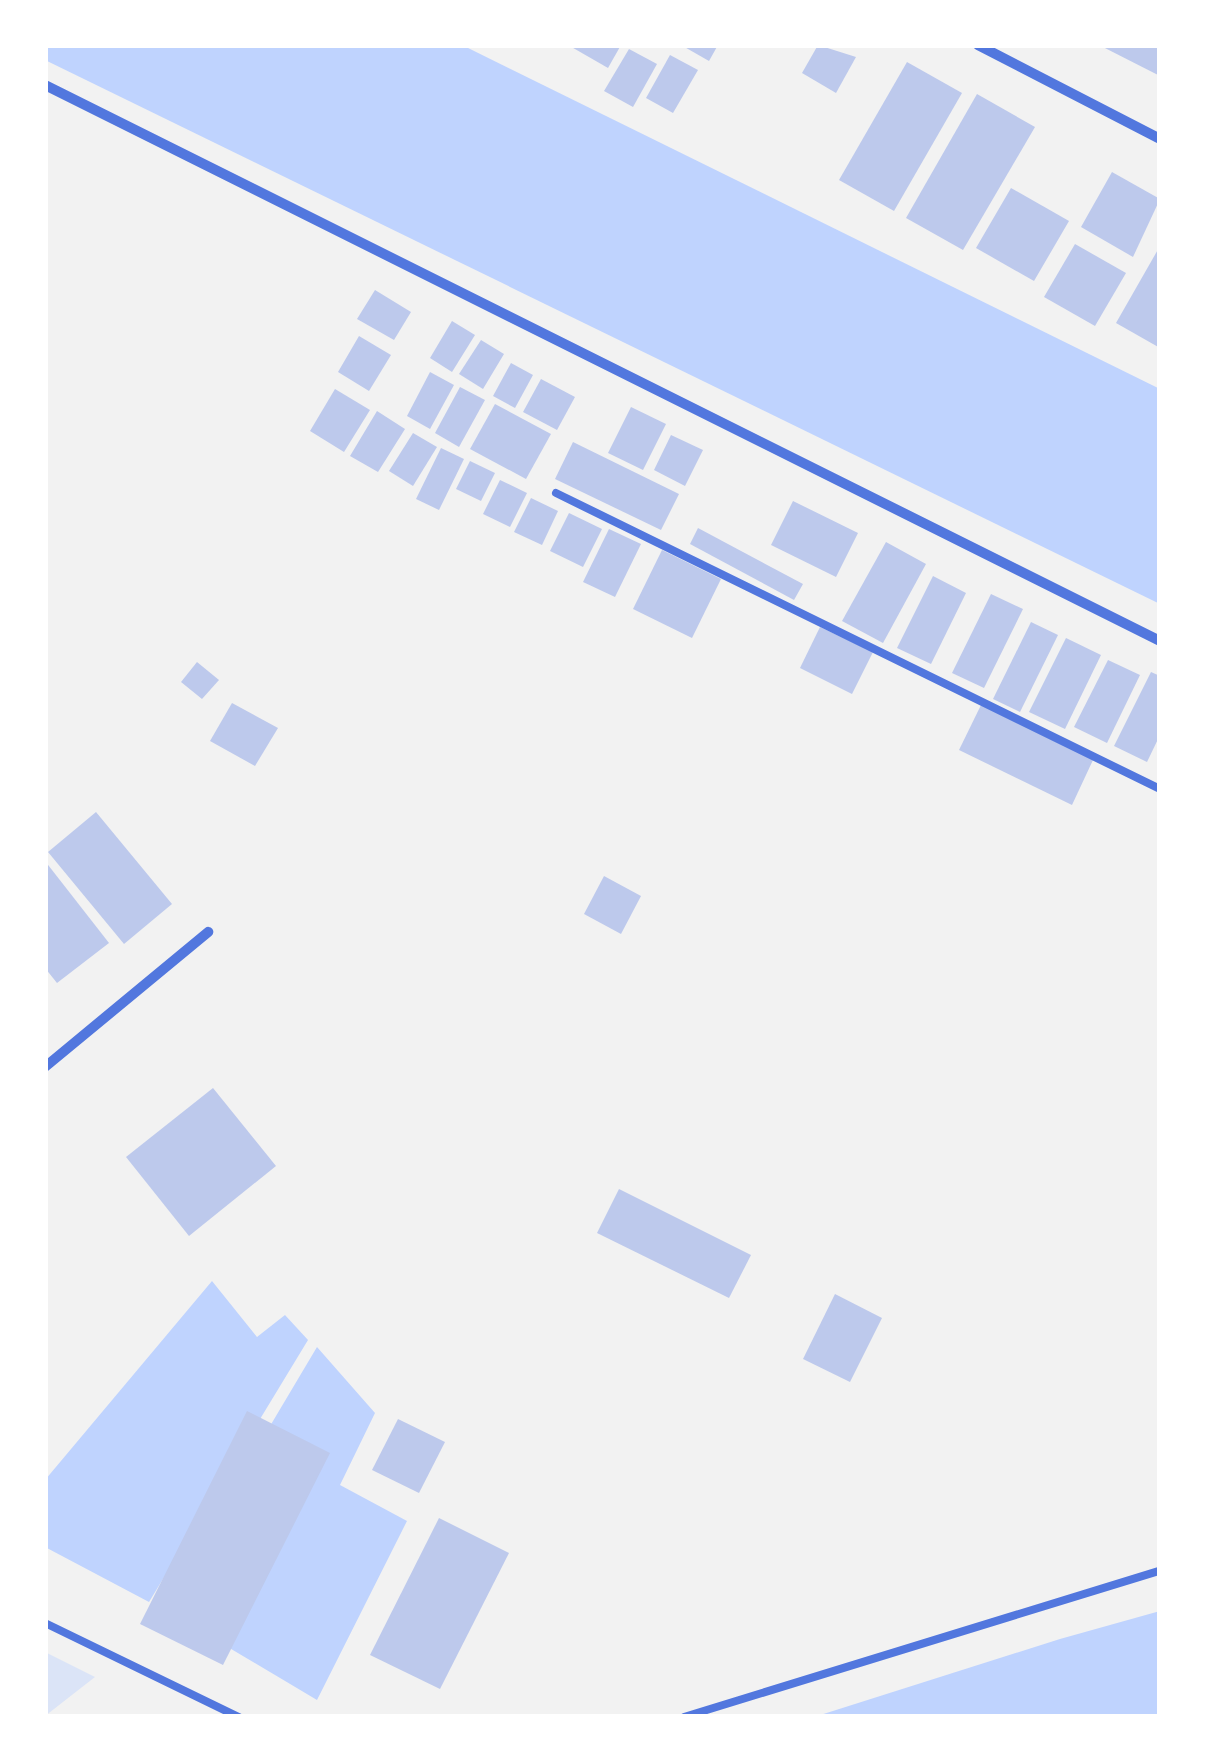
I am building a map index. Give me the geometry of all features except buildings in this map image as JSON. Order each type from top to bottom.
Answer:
[{"type":"street","points":[[978,45],[1160,139]]},
{"type":"street","points":[[45,85],[1160,641]]},
{"type":"street","points":[[45,1067],[208,932]]},
{"type":"lane","points":[[556,493],[1160,790]]},
{"type":"lane","points":[[684,1717],[1160,1571]]},
{"type":"lane","points":[[45,1622],[238,1717]]},
{"type":"shaded area","points":[[45,1652],[95,1677],[45,1716]]},
{"type":"water","points":[[45,45],[462,45],[1160,389],[1160,604],[45,60]]},
{"type":"water","points":[[212,1281],[257,1337],[285,1315],[308,1340],[149,1602],[45,1547],[45,1480]]},
{"type":"water","points":[[317,1347],[375,1413],[340,1485],[407,1521],[317,1700],[162,1608]]},
{"type":"water","points":[[1160,1611],[1160,1717],[814,1717],[1060,1639]]}]
